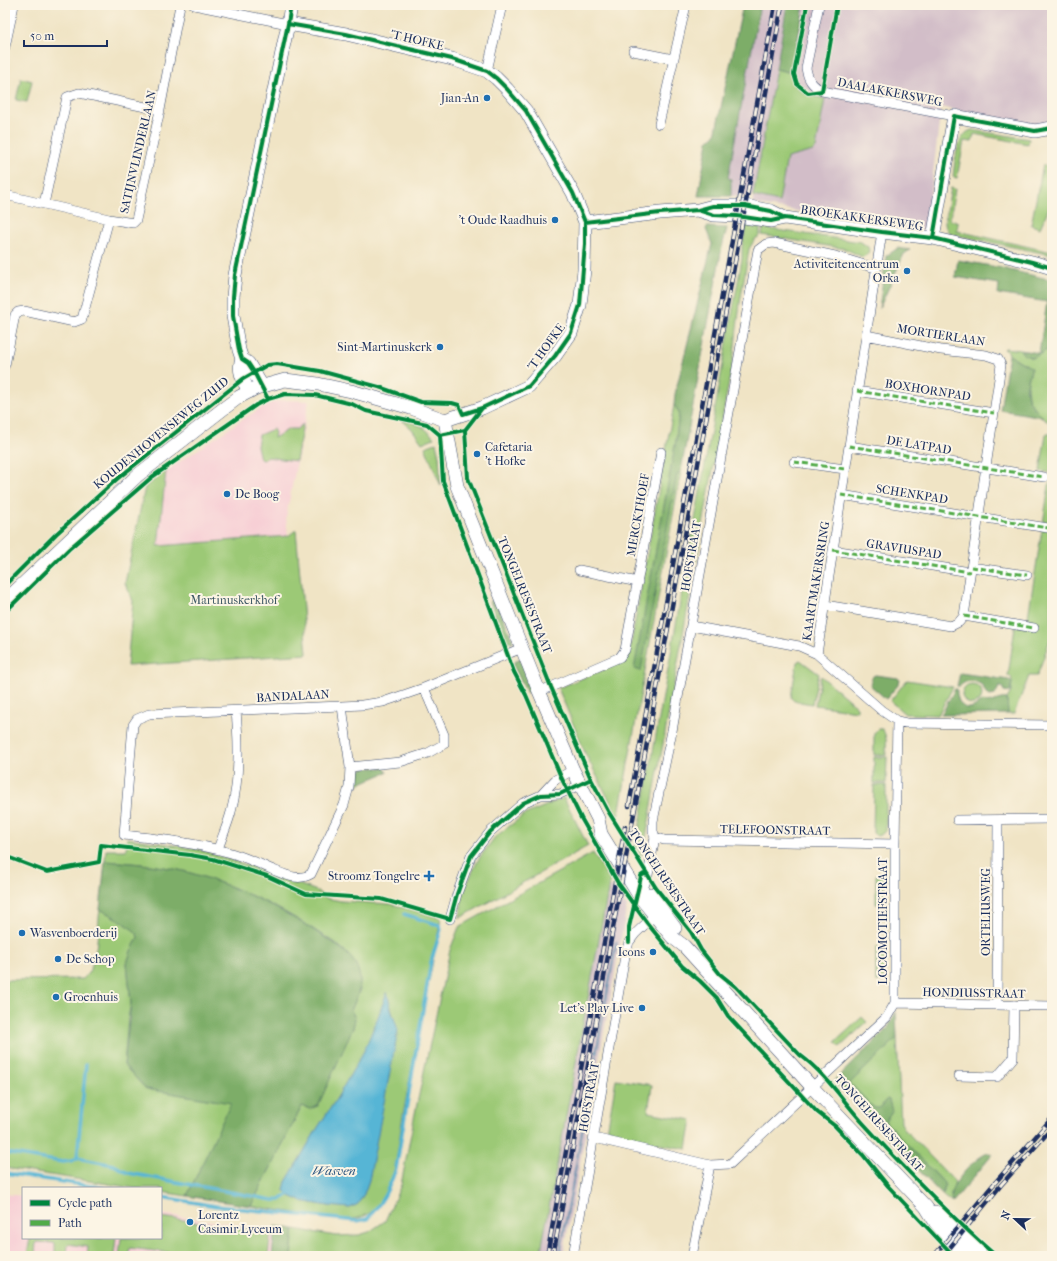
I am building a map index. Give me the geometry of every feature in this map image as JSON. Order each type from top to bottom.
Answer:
[{"type":"street","points":[[5,47],[14,5]]},
{"type":"street","name":"SATIJNVLINDERLAAN","points":[[5,365],[13,321],[18,312],[24,311],[74,322],[82,319],[109,219],[133,223],[136,220],[160,110],[180,5]]},
{"type":"street","points":[[194,5],[288,24]]},
{"type":"street","points":[[262,386],[248,363],[242,359],[239,350],[233,316],[233,297],[235,275],[291,5]]},
{"type":"street","points":[[487,71],[502,5]]},
{"type":"street","points":[[659,124],[686,5]]},
{"type":"street","name":"DAALAKKERSWEG","points":[[819,5],[806,68],[807,76],[815,88],[822,91],[954,116]]},
{"type":"street","name":"'T HOFKE","points":[[288,24],[346,34],[452,59],[487,71],[507,89],[526,111],[573,193],[585,222],[584,270],[580,305],[571,333],[555,356],[530,386],[482,408],[446,420]]},
{"type":"street","points":[[633,50],[674,59]]},
{"type":"street","points":[[44,204],[67,97],[79,93],[160,110]]},
{"type":"street","points":[[933,238],[954,116],[1035,131],[1052,128]]},
{"type":"street","points":[[5,195],[109,219]]},
{"type":"street","name":"BROEKAKKERSEWEG","points":[[585,222],[698,210],[714,215],[741,211],[771,220],[785,218],[933,238],[1026,260],[1052,268]]},
{"type":"street","name":"KAARTMAKERSRING","points":[[882,232],[875,268],[817,654],[881,710],[897,721],[906,723],[1052,725]]},
{"type":"street","name":"HOFSTRAAT","points":[[642,892],[648,875],[655,837],[653,831],[653,821],[672,731],[758,250],[766,244],[774,243],[835,256],[875,268]]},
{"type":"street","name":"MORTIERLAAN","points":[[866,335],[941,350],[986,355],[998,359],[1001,365],[964,616]]},
{"type":"street","points":[[242,359],[240,371],[249,392],[262,386],[285,380],[318,384],[351,391],[446,420]]},
{"type":"street","name":"KOUDENHOVENSEWEG ZUID","points":[[5,601],[138,475],[223,409],[249,392]]},
{"type":"street","name":"BOXHORNPAD","points":[[857,392],[994,413]]},
{"type":"street","name":"TONGELRESESTRAAT","points":[[446,420],[457,486],[539,691],[580,785],[598,819],[607,829],[642,892],[658,913],[677,930],[684,946],[812,1087],[926,1207],[936,1222],[965,1256]]},
{"type":"street","name":"DE LATPAD","points":[[849,446],[986,467]]},
{"type":"street","name":"MERCKTHOEF","points":[[539,691],[620,658],[625,650],[661,452]]},
{"type":"street","points":[[794,462],[845,470]]},
{"type":"street","points":[[986,467],[1044,477]]},
{"type":"street","name":"SCHENKPAD","points":[[842,495],[978,517]]},
{"type":"street","points":[[978,517],[1048,528]]},
{"type":"street","name":"GRAVIUSPAD","points":[[833,550],[971,569]]},
{"type":"street","points":[[971,569],[1027,575]]},
{"type":"street","points":[[579,570],[638,582]]},
{"type":"street","points":[[825,605],[951,626],[959,622],[964,616],[1034,628]]},
{"type":"street","points":[[691,626],[799,646],[817,654]]},
{"type":"street","points":[[342,706],[383,702],[424,688],[522,648]]},
{"type":"street","points":[[350,767],[400,762],[428,753],[444,744],[444,735],[424,688]]},
{"type":"street","name":"BANDALAAN","points":[[342,706],[350,767],[349,788],[344,805],[311,874],[306,877],[292,877],[232,853],[181,841],[124,835],[133,725],[137,719],[149,714],[342,706]]},
{"type":"street","points":[[218,850],[232,811],[237,778],[238,735],[236,710]]},
{"type":"street","name":"LOCOMOTIEFSTRAAT","points":[[895,1003],[897,721]]},
{"type":"street","points":[[541,795],[555,780],[573,770]]},
{"type":"street","points":[[450,919],[457,894],[471,856],[490,832],[523,803],[541,795],[560,794],[580,785]]},
{"type":"street","points":[[957,820],[1052,819]]},
{"type":"street","name":"ORTELIUSWEG","points":[[997,1004],[998,820]]},
{"type":"street","name":"TELEFOONSTRAAT","points":[[655,837],[664,840],[895,844]]},
{"type":"street","name":"HOFSTRAAT","points":[[573,1256],[625,956],[629,942],[635,934],[658,913]]},
{"type":"street","points":[[594,1138],[710,1165],[730,1164],[887,1017],[895,1003]]},
{"type":"street","name":"HONDIUSSTRAAT","points":[[895,1003],[1052,1006]]},
{"type":"street","points":[[959,1076],[997,1077],[1013,1058],[1014,1005]]},
{"type":"street","points":[[692,1256],[710,1165]]},
{"type":"street","name":"TONGELRESESTRAAT","points":[[926,1207],[942,1216],[982,1256]]},
{"type":"shaded area","points":[[760,5],[787,5],[753,196],[731,196],[731,179],[728,178]]},
{"type":"shaded area","points":[[792,5],[1052,5],[1052,116],[1037,129],[941,107],[926,231],[752,204],[777,95]]},
{"type":"shaded area","name":"De Boog","points":[[284,400],[309,401],[286,517],[288,536],[158,547],[166,471],[243,419],[270,403]]},
{"type":"shaded area","points":[[606,877],[610,887],[613,887],[612,890],[615,890],[615,893],[618,894],[617,897],[620,898],[627,906],[563,1256],[532,1256]]},
{"type":"shaded area","name":"Lorentz Casimir Lyceum","points":[[5,1194],[22,1196],[22,1239],[162,1239],[162,1214],[275,1230],[272,1256],[5,1256]]},
{"type":"green space","points":[[743,5],[760,5],[728,178],[731,179],[731,196],[698,196],[708,141],[715,135]]},
{"type":"green space","points":[[787,5],[804,5],[792,73],[776,69]]},
{"type":"green space","points":[[776,69],[792,73],[796,85],[803,92],[825,99],[816,148],[813,151],[787,158],[779,202],[753,196]]},
{"type":"green space","points":[[21,78],[32,81],[27,102],[16,100]]},
{"type":"green space","points":[[972,130],[1029,139],[1028,144],[974,134],[972,142],[964,141],[957,178],[953,177],[959,143],[967,133]]},
{"type":"green space","points":[[1043,165],[1052,167],[1052,201],[1040,228],[1031,225]]},
{"type":"green space","points":[[951,188],[955,189],[950,220],[958,222],[957,231],[1052,252],[1052,255],[951,234],[946,229],[945,222]]},
{"type":"green space","points":[[746,226],[760,228],[760,236],[755,239],[749,249],[740,303],[734,354],[643,854],[641,855],[636,846],[742,259],[742,247]]},
{"type":"green space","points":[[707,227],[727,228],[722,247],[681,471],[677,475],[641,671],[634,669],[676,440],[679,412],[674,405],[675,394],[712,244],[706,229]]},
{"type":"green space","points":[[763,228],[861,242],[868,247],[869,252],[867,255],[862,257],[846,249],[762,235]]},
{"type":"green space","points":[[898,248],[910,250],[904,254],[879,309],[886,256]]},
{"type":"green space","points":[[958,260],[997,267],[1052,280],[1052,347],[1033,358],[1024,355],[1020,350],[1039,353],[1047,302],[998,294],[999,284],[955,277]]},
{"type":"green space","points":[[1052,347],[1052,422],[1048,422],[1034,408],[1029,399],[1027,389],[1032,368],[1009,355],[1008,351],[1004,349],[1020,350],[1023,353],[1042,353]]},
{"type":"green space","points":[[1009,355],[1032,368],[1027,383],[1027,395],[1032,405],[1043,417],[1000,410]]},
{"type":"green space","points":[[674,405],[679,412],[676,440],[635,669],[677,475],[681,471],[619,814],[617,815],[586,755],[558,688],[625,661],[629,655]]},
{"type":"green space","points":[[402,420],[412,422],[420,426],[434,438],[422,443],[412,429]]},
{"type":"green space","points":[[303,424],[296,461],[267,457],[264,460],[260,459],[257,446],[259,435],[273,429],[275,433],[274,438],[289,429],[297,429]]},
{"type":"green space","points":[[1046,434],[1052,434],[1052,634],[1037,676],[1029,676],[1014,714],[1008,714],[1007,699],[1011,692],[1012,682],[1011,676],[1008,676],[1015,627],[1027,623],[1051,473],[1040,471]]},
{"type":"green space","points":[[436,443],[439,456],[441,486],[425,447]]},
{"type":"green space","name":"Martinuskerkhof","points":[[166,471],[158,546],[288,536],[296,530],[307,654],[127,666],[133,601],[125,583],[145,487]]},
{"type":"green space","points":[[494,599],[497,602],[513,641],[505,644],[490,601]]},
{"type":"green space","points":[[520,658],[533,690],[527,693],[512,664]]},
{"type":"green space","points":[[800,660],[819,674],[812,704],[794,701],[791,698],[797,662]]},
{"type":"green space","points":[[960,673],[1009,680],[1012,682],[1010,692],[1004,691],[1002,687],[999,687],[995,695],[990,696],[986,693],[982,685],[973,681],[968,681],[960,686],[957,686]]},
{"type":"green space","points":[[875,675],[898,678],[900,680],[899,684],[886,699],[870,685],[872,677]]},
{"type":"green space","points":[[821,676],[857,707],[857,711],[815,705]]},
{"type":"green space","points":[[907,680],[953,687],[938,715],[905,714],[890,701]]},
{"type":"green space","points":[[972,684],[979,687],[982,694],[979,701],[972,704],[965,701],[962,694],[965,687]]},
{"type":"green space","points":[[955,689],[957,689],[960,704],[966,708],[974,707],[982,701],[989,703],[1000,699],[1007,699],[1008,714],[941,715]]},
{"type":"green space","points":[[878,729],[882,729],[885,735],[886,755],[874,755],[874,733]]},
{"type":"green space","points":[[874,757],[887,757],[886,783],[874,783]]},
{"type":"green space","points":[[385,768],[387,773],[359,784],[354,780],[356,773],[363,769]]},
{"type":"green space","points":[[874,785],[886,785],[886,830],[877,836],[873,833]]},
{"type":"green space","points":[[564,798],[588,846],[460,918],[463,892],[478,860],[495,837],[524,815]]},
{"type":"green space","points":[[127,838],[198,849],[317,891],[326,898],[341,901],[391,904],[441,918],[403,1115],[397,1158],[387,1190],[382,1200],[370,1213],[360,1218],[341,1220],[251,1206],[302,1106],[310,1109],[328,1082],[353,1028],[355,1018],[351,1011],[360,989],[348,955],[342,948],[302,922],[237,889],[187,872],[167,868],[105,861],[106,850],[126,850]],"holes":[[[387,993],[397,1030],[369,1180],[364,1194],[358,1204],[350,1208],[329,1206],[301,1201],[290,1196],[284,1191],[286,1182],[364,1051]]]},
{"type":"green space","points":[[593,853],[610,880],[540,1256],[291,1256],[294,1229],[336,1236],[359,1235],[369,1232],[385,1221],[401,1185],[450,950],[459,927]]},
{"type":"green space","points":[[105,861],[146,865],[187,872],[205,877],[257,898],[306,925],[331,941],[351,958],[357,967],[360,984],[358,994],[351,1010],[355,1018],[353,1028],[318,1106],[310,1109],[302,1106],[251,1206],[187,1196],[231,1103],[146,1089],[124,1065],[131,1003],[127,963],[138,938],[137,933],[123,922],[100,909]]},
{"type":"green space","points":[[876,875],[884,875],[884,904],[876,904]]},
{"type":"green space","points":[[100,909],[123,922],[137,933],[138,938],[127,963],[131,1003],[128,1018],[124,1065],[146,1089],[232,1103],[187,1196],[162,1192],[162,1187],[128,1187],[5,1168],[5,980],[83,979],[92,965],[98,936]]},
{"type":"green space","points":[[876,947],[884,947],[884,981],[876,981]]},
{"type":"green space","points":[[896,1012],[897,1038],[850,1083],[875,1108],[879,1108],[887,1099],[889,1100],[892,1111],[885,1121],[944,1183],[945,1186],[942,1195],[835,1082],[836,1079],[888,1028]]},
{"type":"green space","points":[[862,1017],[867,1022],[840,1047],[835,1042]]},
{"type":"green space","points":[[897,1038],[901,1123],[906,1131],[955,1182],[951,1194],[952,1203],[942,1195],[944,1192],[944,1183],[884,1120],[891,1111],[889,1100],[887,1099],[879,1108],[876,1109],[849,1083]]},
{"type":"green space","points":[[616,1079],[652,1085],[648,1112],[692,1120],[687,1149],[610,1136],[607,1132]]},
{"type":"green space","points":[[989,1153],[993,1154],[952,1203],[952,1189],[961,1176],[979,1158]]},
{"type":"green space","points":[[162,1217],[271,1232],[268,1256],[180,1256],[180,1254],[130,1248],[128,1256],[119,1256],[121,1239],[162,1239]]},
{"type":"green space","points":[[275,1226],[294,1229],[291,1256],[272,1256]]},
{"type":"green space","points":[[30,1239],[116,1239],[114,1256],[87,1256],[88,1247],[68,1244],[67,1256],[55,1256],[55,1243],[36,1242],[35,1256],[24,1256],[27,1255]]},
{"type":"water","points":[[616,941],[617,942],[559,1256]]},
{"type":"water","name":"Wasven","points":[[387,992],[398,1030],[369,1180],[364,1194],[358,1204],[350,1208],[301,1201],[290,1196],[284,1191],[286,1182],[364,1051]]},
{"type":"waterway","points":[[162,1197],[216,1206],[357,1221],[367,1219],[373,1213],[384,1196],[396,1169],[431,962],[441,929],[439,925],[404,914]]},
{"type":"waterway","points":[[77,1158],[86,1064]]},
{"type":"waterway","points":[[5,1153],[63,1162],[71,1161],[77,1158],[114,1165],[128,1173],[273,1200],[280,1200],[288,1195]]},
{"type":"waterway","points":[[5,1173],[96,1187]]},
{"type":"railway","points":[[629,806],[775,5]]},
{"type":"railway","points":[[553,1256],[782,5]]},
{"type":"railway","points":[[547,1256],[625,827]]},
{"type":"railway","points":[[934,1256],[993,1185],[1052,1118]]},
{"type":"railway","points":[[943,1256],[1001,1185],[1052,1128]]},
{"type":"marked path","points":[[857,391],[994,413]]},
{"type":"marked path","points":[[849,446],[1044,477]]},
{"type":"marked path","points":[[794,462],[845,469]]},
{"type":"marked path","points":[[841,495],[1048,528]]},
{"type":"marked path","points":[[833,550],[970,572]]},
{"type":"marked path","points":[[971,567],[1027,575]]},
{"type":"marked path","points":[[964,616],[1034,628]]},
{"type":"cycle path","points":[[268,399],[254,372],[248,363],[242,359],[233,316],[233,297],[235,275],[291,5]]},
{"type":"cycle path","points":[[807,5],[794,74],[797,84],[808,93],[822,91],[837,5]]},
{"type":"cycle path","points":[[5,585],[56,534],[117,479],[243,379],[267,365],[277,364],[320,371],[379,387],[421,402],[452,403],[459,405],[463,414],[482,408],[529,386],[555,356],[571,333],[580,305],[585,244],[585,222],[573,193],[526,111],[507,89],[487,71],[452,59],[346,34],[288,24]]},
{"type":"cycle path","points":[[933,238],[954,116],[1035,131],[1052,128]]},
{"type":"cycle path","points":[[585,222],[698,210],[713,206],[745,206],[771,211],[785,218],[933,238],[1052,268]]},
{"type":"cycle path","points":[[698,210],[714,215],[737,216],[771,221],[785,218]]},
{"type":"cycle path","points":[[5,612],[69,549],[152,477],[256,405],[268,399],[285,394],[315,395],[352,404],[366,411],[427,424],[440,435],[465,430],[482,408]]},
{"type":"cycle path","points":[[465,430],[468,478],[551,687],[591,779],[608,811],[656,888],[691,932],[701,950],[720,974],[736,987],[800,1055],[818,1071],[864,1124],[928,1192],[961,1225],[996,1256]]},
{"type":"cycle path","points":[[440,435],[443,481],[514,672],[526,695],[561,777],[581,818],[618,883],[647,923],[682,966],[717,998],[728,1016],[817,1112],[835,1126],[863,1155],[888,1186],[954,1256]]},
{"type":"cycle path","points":[[5,856],[47,872],[99,862],[101,845],[190,855],[213,859],[267,876],[306,894],[381,899],[450,919],[457,894],[471,856],[490,832],[523,803],[541,795],[560,794],[591,779]]},
{"type":"cycle path","points":[[629,942],[629,927],[641,876],[644,874],[648,875]]},
{"type":"place","name":"Jian-An","points":[[487,98]]},
{"type":"place","name":"'t Oude Raadhuis","points":[[555,220]]},
{"type":"place","name":"Activiteitencentrum Orka","points":[[907,271]]},
{"type":"place","name":"Sint-Martinuskerk","points":[[440,347]]},
{"type":"place","name":"Cafetaria 't Hofke","points":[[477,454]]},
{"type":"place","name":"De Boog","points":[[227,494]]},
{"type":"place","name":"Stroomz Tongelre","points":[[429,876]]},
{"type":"place","name":"Wasvenboerderij","points":[[22,933]]},
{"type":"place","name":"Icons","points":[[653,952]]},
{"type":"place","name":"De Schop","points":[[58,959]]},
{"type":"place","name":"Groenhuis","points":[[56,997]]},
{"type":"place","name":"Let's Play Live","points":[[642,1008]]},
{"type":"place","name":"Lorentz Casimir Lyceum","points":[[190,1222]]}]
